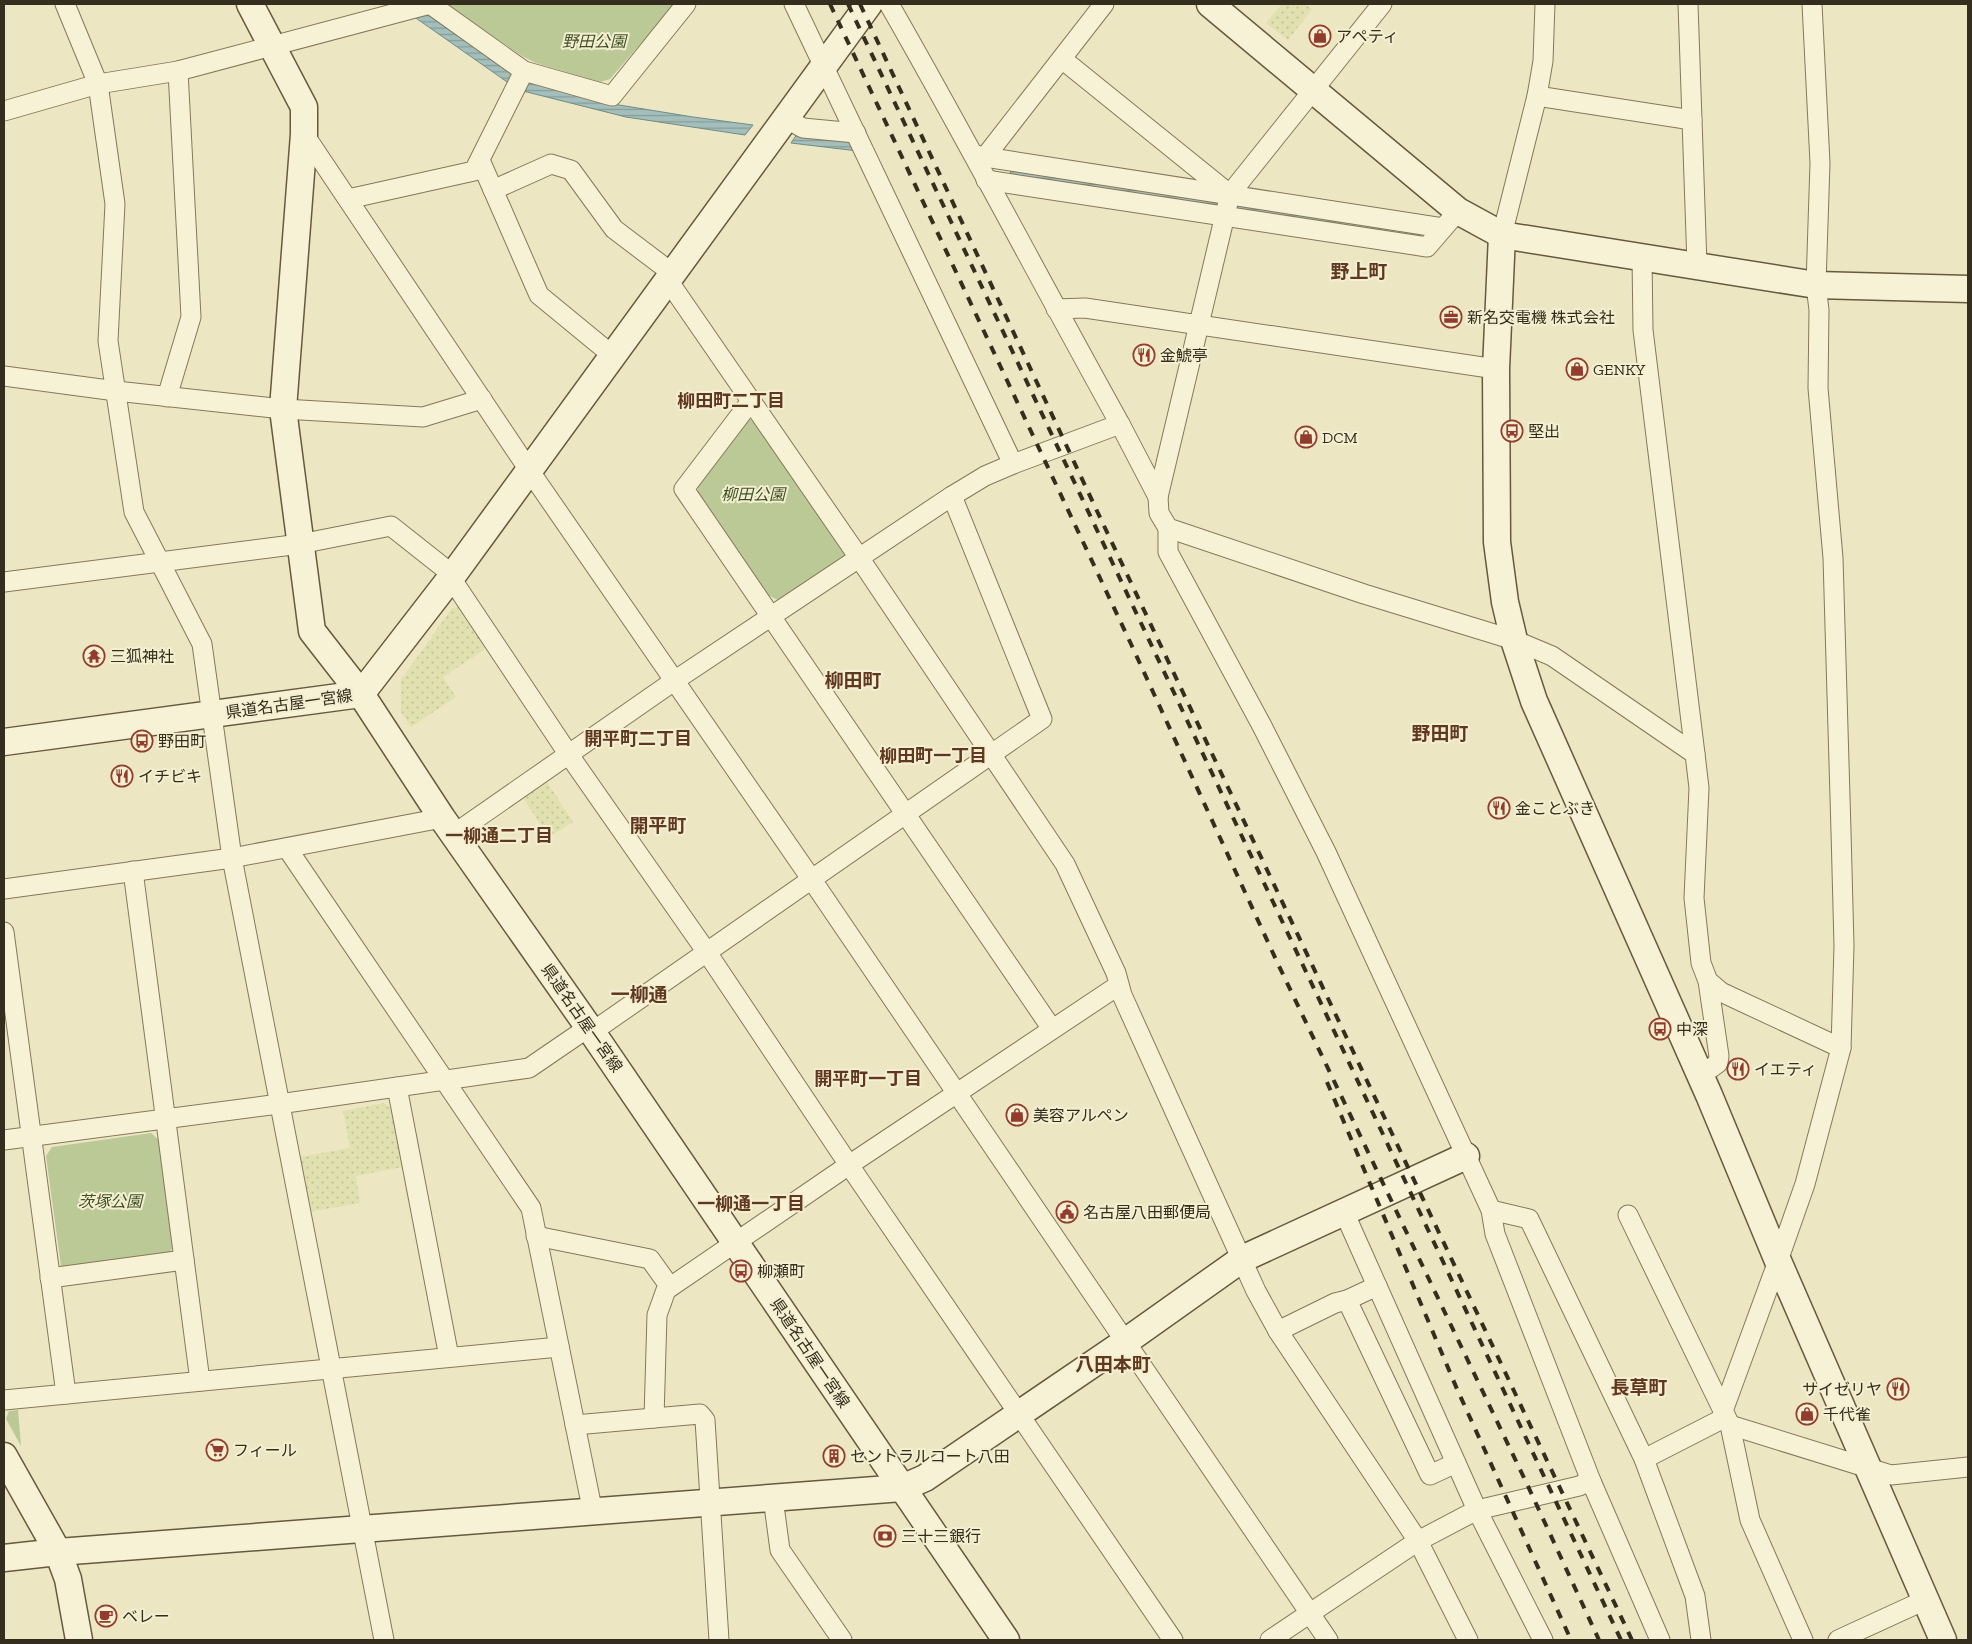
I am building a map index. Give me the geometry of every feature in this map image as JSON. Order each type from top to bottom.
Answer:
[{"type":"street","points":[[65,4],[98,84],[115,204],[108,341],[134,512],[202,644],[232,858],[384,1640]]},
{"type":"street","points":[[250,4],[304,107],[304,134],[283,409],[312,631],[361,694],[452,576],[869,4]]},
{"type":"street","points":[[4,111],[98,84],[178,71],[421,6],[521,79],[612,96],[686,4]]},
{"type":"street","points":[[794,4],[1013,464]]},
{"type":"street","points":[[889,4],[980,156],[986,180],[1158,497]]},
{"type":"street","points":[[980,156],[1062,58],[1104,4]]},
{"type":"street","points":[[1210,4],[1313,90],[1450,220],[1502,235],[1816,285],[1968,289]]},
{"type":"street","points":[[1382,4],[1313,90],[1227,206],[1158,497],[1159,513],[1168,528],[1168,552],[1262,726],[1326,852],[1491,1210],[1495,1234],[1591,1481],[1660,1640]]},
{"type":"street","points":[[1545,4],[1543,61],[1538,96],[1502,235],[1496,369],[1497,542],[1505,602],[1514,640],[1534,700],[1700,1076],[1778,1261],[1943,1640]]},
{"type":"street","points":[[1688,4],[1697,265]]},
{"type":"street","points":[[1644,1459],[1726,1418],[1805,1184],[1841,1048],[1844,946],[1838,718],[1833,558],[1818,388],[1819,310],[1816,285],[1820,163],[1812,4]]},
{"type":"street","points":[[1062,58],[1227,206]]},
{"type":"street","points":[[167,397],[192,317],[178,71]]},
{"type":"street","points":[[348,199],[474,171],[521,79]]},
{"type":"street","points":[[1538,96],[1692,120]]},
{"type":"street","points":[[785,118],[803,128],[856,133]]},
{"type":"street","points":[[304,134],[530,470],[957,1092],[1328,1640]]},
{"type":"street","points":[[980,156],[1427,247],[1450,220]]},
{"type":"street","points":[[480,160],[539,295],[612,355]]},
{"type":"street","points":[[493,190],[551,164],[571,170],[614,229],[670,276],[751,401],[993,754],[1066,864],[1256,1291],[1278,1331],[1418,1540],[1468,1640]]},
{"type":"street","points":[[986,180],[1227,206]]},
{"type":"street","points":[[1642,257],[1642,330],[1699,788],[1694,898],[1701,962],[1708,981],[1719,1056],[1718,1063],[1700,1076]]},
{"type":"street","points":[[1056,309],[1085,308],[1496,369]]},
{"type":"street","points":[[4,376],[116,391],[283,409],[423,417],[482,399]]},
{"type":"street","points":[[751,401],[684,489],[1052,1028]]},
{"type":"street","points":[[4,889],[448,826],[569,756],[674,681],[952,496],[986,476],[1013,464],[1120,424]]},
{"type":"street","points":[[4,1140],[279,1104],[529,1068],[590,1030],[812,880],[1042,719],[952,496]]},
{"type":"street","points":[[4,582],[300,544],[391,526],[452,576],[569,756],[706,951],[849,1165],[1173,1640]]},
{"type":"street","points":[[1168,528],[1364,594],[1514,640],[1552,656],[1695,754]]},
{"type":"street","name":"県道名古屋一宮線","points":[[4,742],[361,694],[448,826],[590,1030],[1006,1640]]},
{"type":"street","points":[[287,848],[531,1208],[593,1512]]},
{"type":"street","points":[[133,871],[200,1381]]},
{"type":"street","points":[[4,932],[66,1394]]},
{"type":"street","points":[[1708,981],[1722,992],[1841,1048]]},
{"type":"street","points":[[654,1418],[657,1315],[666,1290],[1052,1028],[1119,985]]},
{"type":"street","points":[[397,1087],[450,1357]]},
{"type":"street","points":[[4,1558],[58,1552],[902,1488],[925,1478],[1125,1342],[1242,1259],[1466,1156]]},
{"type":"street","points":[[1491,1210],[1529,1218],[1644,1459],[1695,1596],[1701,1640]]},
{"type":"street","points":[[1344,1212],[1477,1510],[1543,1640]]},
{"type":"street","points":[[1628,1215],[1726,1418],[1750,1520],[1803,1640]]},
{"type":"street","points":[[536,1236],[650,1259],[670,1287]]},
{"type":"street","points":[[50,1278],[184,1260]]},
{"type":"street","points":[[1278,1331],[1335,1303],[1347,1300],[1377,1286]]},
{"type":"street","points":[[1347,1300],[1430,1474],[1456,1463]]},
{"type":"street","points":[[4,1400],[559,1347]]},
{"type":"street","points":[[575,1425],[700,1414],[706,1420],[719,1640]]},
{"type":"street","points":[[1726,1418],[1891,1475],[1968,1467]]},
{"type":"street","points":[[4,1456],[58,1552],[68,1579],[79,1640]]},
{"type":"street","points":[[1270,1640],[1418,1540],[1477,1510],[1579,1486],[1591,1481]]},
{"type":"street","points":[[773,1498],[780,1550],[842,1640]]},
{"type":"street","points":[[1838,1640],[1925,1600]]},
{"type":"green space","name":"野田公園","points":[[445,4],[675,4],[610,79],[600,82],[536,63],[522,56]]},
{"type":"green space","points":[[1282,4],[1305,4],[1312,9],[1288,40],[1266,23]]},
{"type":"green space","name":"柳田公園","points":[[746,419],[758,421],[844,550],[844,558],[778,600],[768,595],[698,495],[698,484]]},
{"type":"green space","points":[[462,607],[488,647],[443,677],[456,697],[411,727],[401,712],[401,680],[452,608]]},
{"type":"green space","points":[[547,782],[573,822],[549,837],[523,798]]},
{"type":"green space","points":[[384,1103],[391,1109],[402,1167],[356,1176],[360,1203],[309,1212],[299,1157],[350,1148],[343,1111]]},
{"type":"green space","name":"茨塚公園","points":[[151,1133],[159,1140],[173,1246],[168,1256],[68,1269],[61,1266],[46,1156],[52,1147]]},
{"type":"green space","points":[[18,1410],[21,1446],[6,1419],[9,1411]]},
{"type":"water","points":[[425,13],[505,69],[613,104],[753,125],[745,135],[626,117],[523,91],[510,84],[413,16]]},
{"type":"water","points":[[800,130],[851,136],[858,151],[791,143]]},
{"type":"water","points":[[1011,167],[1421,232],[1420,240],[1010,176]]},
{"type":"railway","points":[[830,4],[1131,644],[1278,964],[1527,1484],[1599,1640]]},
{"type":"railway","points":[[848,4],[1621,1640]]},
{"type":"railway","points":[[860,4],[1097,511],[1632,1640]]},
{"type":"railway","points":[[1327,1082],[1457,1389],[1571,1640]]},
{"type":"place","name":"アペティ","points":[[1320,36]]},
{"type":"place","name":"新名交電機 株式会社","points":[[1451,317]]},
{"type":"place","name":"金鯱亭","points":[[1144,355]]},
{"type":"place","name":"GENKY","points":[[1577,369]]},
{"type":"place","name":"堅出","points":[[1512,431]]},
{"type":"place","name":"DCM","points":[[1306,437]]},
{"type":"place","name":"三狐神社","points":[[94,656]]},
{"type":"place","name":"野田町","points":[[142,741]]},
{"type":"place","name":"イチビキ","points":[[122,776]]},
{"type":"place","name":"金ことぶき","points":[[1499,808]]},
{"type":"place","name":"中深","points":[[1660,1029]]},
{"type":"place","name":"イエティ","points":[[1738,1069]]},
{"type":"place","name":"美容アルペン","points":[[1017,1115]]},
{"type":"place","name":"名古屋八田郵便局","points":[[1067,1212]]},
{"type":"place","name":"柳瀬町","points":[[741,1271]]},
{"type":"place","name":"サイゼリヤ","points":[[1898,1389]]},
{"type":"place","name":"千代雀","points":[[1807,1414]]},
{"type":"place","name":"フィール","points":[[217,1450]]},
{"type":"place","name":"セントラルコート八田","points":[[834,1456]]},
{"type":"place","name":"三十三銀行","points":[[885,1536]]},
{"type":"place","name":"ベレー","points":[[106,1616]]},
{"type":"district","name":"野上町","points":[[1359,271]]},
{"type":"district","name":"柳田町二丁目","points":[[731,401]]},
{"type":"district","name":"柳田町","points":[[853,680]]},
{"type":"district","name":"野田町","points":[[1440,733]]},
{"type":"district","name":"開平町二丁目","points":[[638,739]]},
{"type":"district","name":"柳田町一丁目","points":[[933,756]]},
{"type":"district","name":"開平町","points":[[658,825]]},
{"type":"district","name":"一柳通二丁目","points":[[499,836]]},
{"type":"district","name":"一柳通","points":[[639,994]]},
{"type":"district","name":"開平町一丁目","points":[[868,1079]]},
{"type":"district","name":"一柳通一丁目","points":[[751,1204]]},
{"type":"district","name":"八田本町","points":[[1113,1364]]},
{"type":"district","name":"長草町","points":[[1639,1387]]}]
